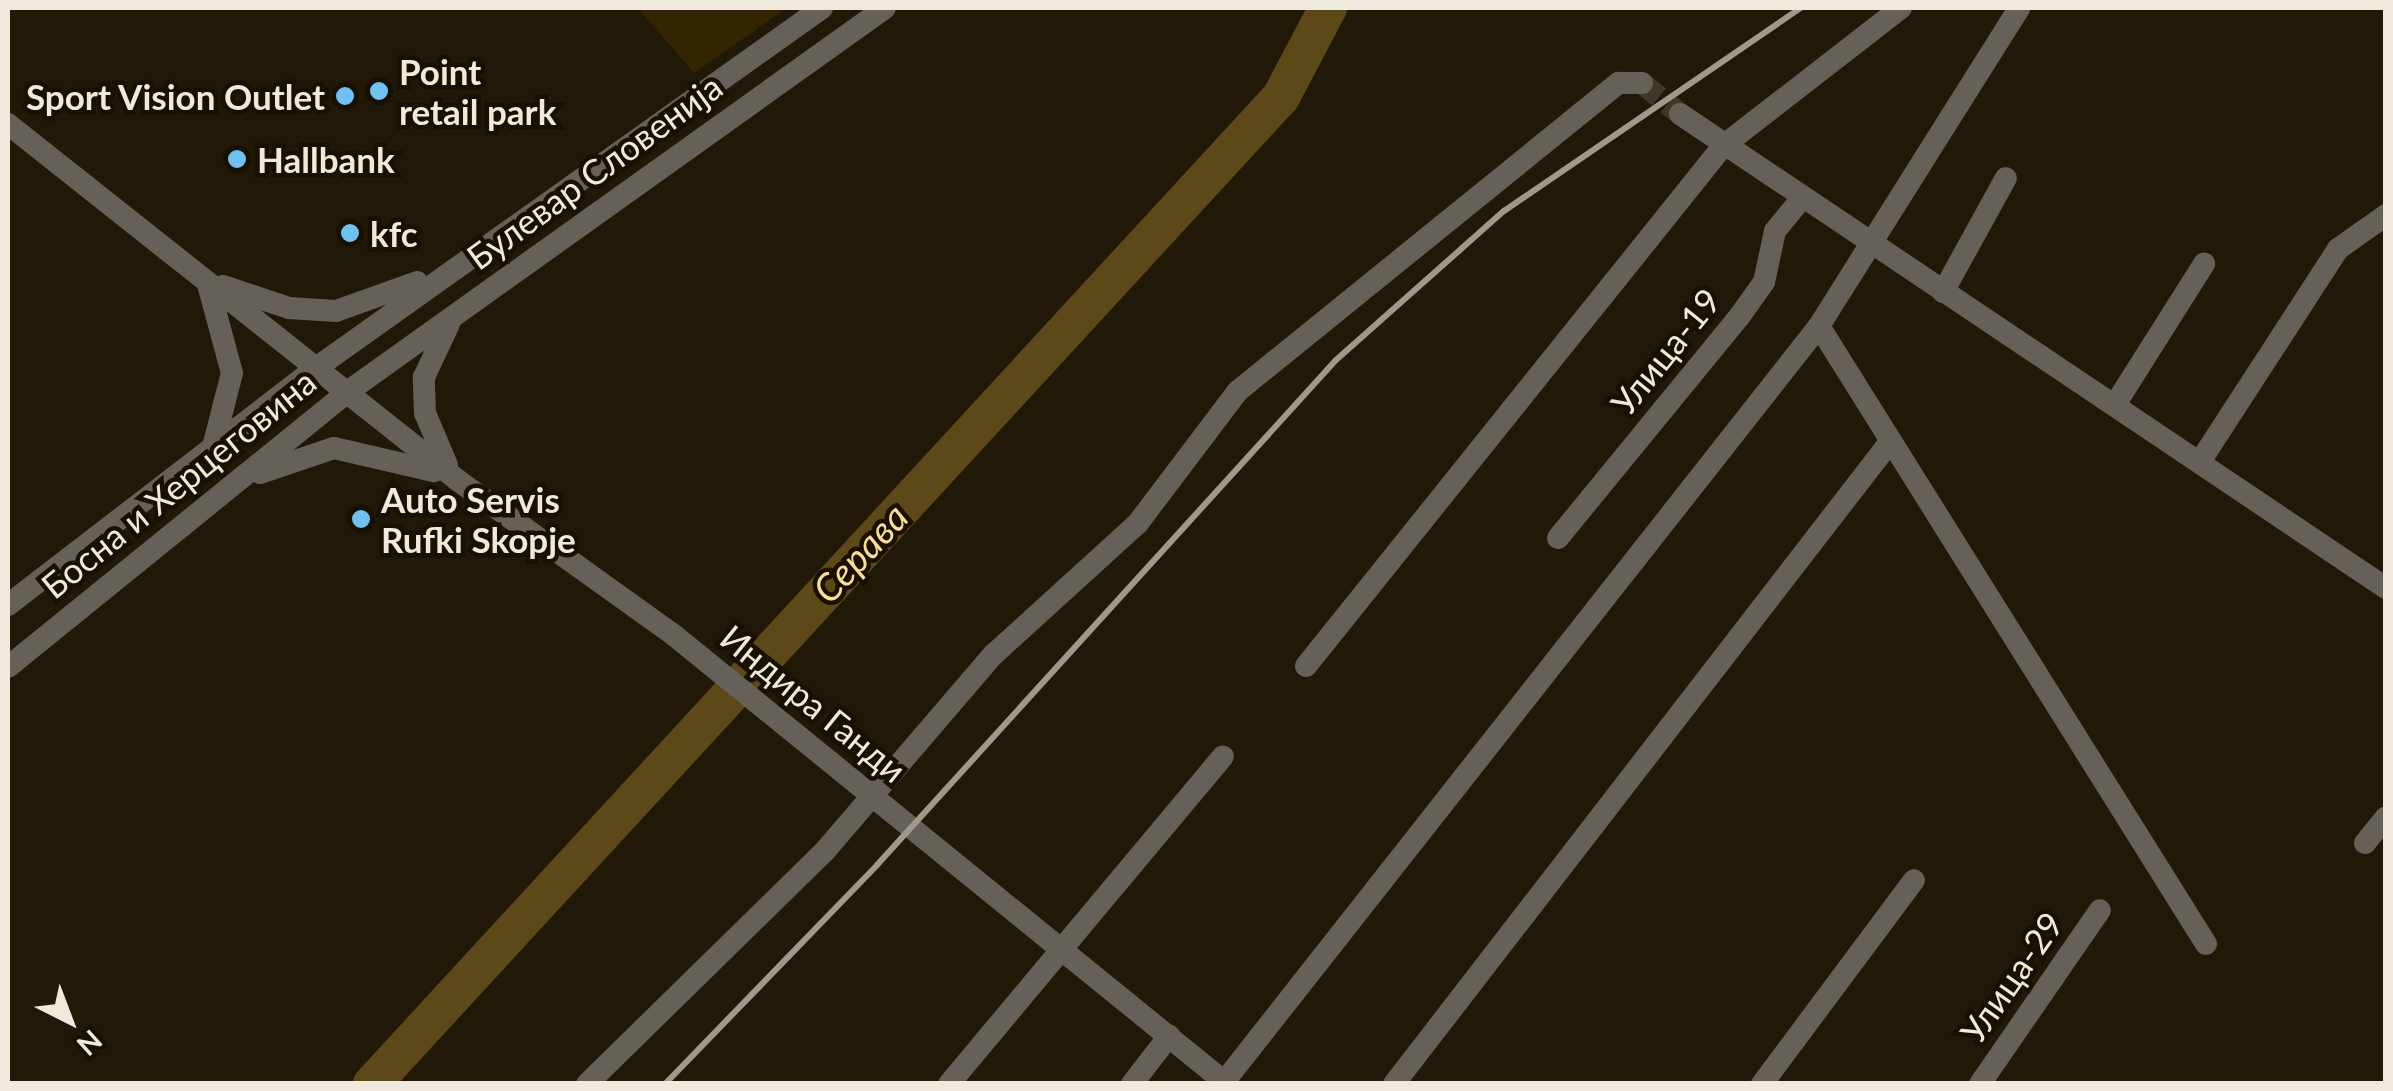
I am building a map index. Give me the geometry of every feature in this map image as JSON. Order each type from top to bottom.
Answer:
[{"type":"street","name":"Булевар Словенија","points":[[316,368],[822,8]]},
{"type":"street","name":"Булевар Словенија","points":[[346,392],[885,8]]},
{"type":"street","points":[[1306,666],[1723,146],[1901,8]]},
{"type":"street","points":[[1226,1083],[1819,326],[1874,247],[2019,8]]},
{"type":"street","points":[[587,1084],[874,798],[906,748],[993,655],[1138,523],[1238,391],[1619,83],[1642,82]]},
{"type":"street","points":[[1680,114],[1874,247],[2203,457],[2386,588]]},
{"type":"street","name":"Индира Ганди","points":[[8,124],[456,479],[762,705],[1226,1083]]},
{"type":"street","points":[[1943,292],[2006,178]]},
{"type":"street","name":"Улица-19","points":[[1558,538],[1739,317],[1764,282],[1774,230],[1802,198]]},
{"type":"street","points":[[2203,457],[2338,249],[2386,214]]},
{"type":"street","points":[[203,278],[289,308],[336,310],[466,260]]},
{"type":"street","points":[[2116,403],[2204,264]]},
{"type":"street","points":[[203,278],[230,340],[232,373],[212,447]]},
{"type":"street","points":[[456,479],[425,414],[424,378],[457,313]]},
{"type":"street","points":[[1819,326],[2206,944]]},
{"type":"street","name":"Босна и Херцеговина","points":[[8,605],[316,368]]},
{"type":"street","name":"Босна и Херцеговина","points":[[8,668],[196,508],[346,392]]},
{"type":"street","points":[[1394,1084],[1890,443]]},
{"type":"street","points":[[196,508],[270,465],[334,448],[373,451],[456,479]]},
{"type":"street","points":[[949,1084],[1067,950],[1223,756]]},
{"type":"street","points":[[2365,843],[2386,816]]},
{"type":"street","points":[[1762,1084],[1914,880]]},
{"type":"street","name":"Улица-29","points":[[1980,1084],[2100,910]]},
{"type":"street","points":[[1132,1084],[1169,1036]]},
{"type":"shaded area","points":[[638,8],[787,8],[694,73]]},
{"type":"waterway","name":"Серава","points":[[372,1084],[1281,97],[1328,8]]},
{"type":"tunnel","points":[[1642,83],[1680,114]]},
{"type":"railway","points":[[665,1084],[877,865],[1336,360],[1504,211],[1801,8]]},
{"type":"place","name":"Point retail park","points":[[379,91]]},
{"type":"place","name":"Sport Vision Outlet","points":[[345,96]]},
{"type":"place","name":"Hallbank","points":[[237,159]]},
{"type":"place","name":"kfc","points":[[350,233]]},
{"type":"place","name":"Auto Servis Rufki Skopje","points":[[361,519]]}]
